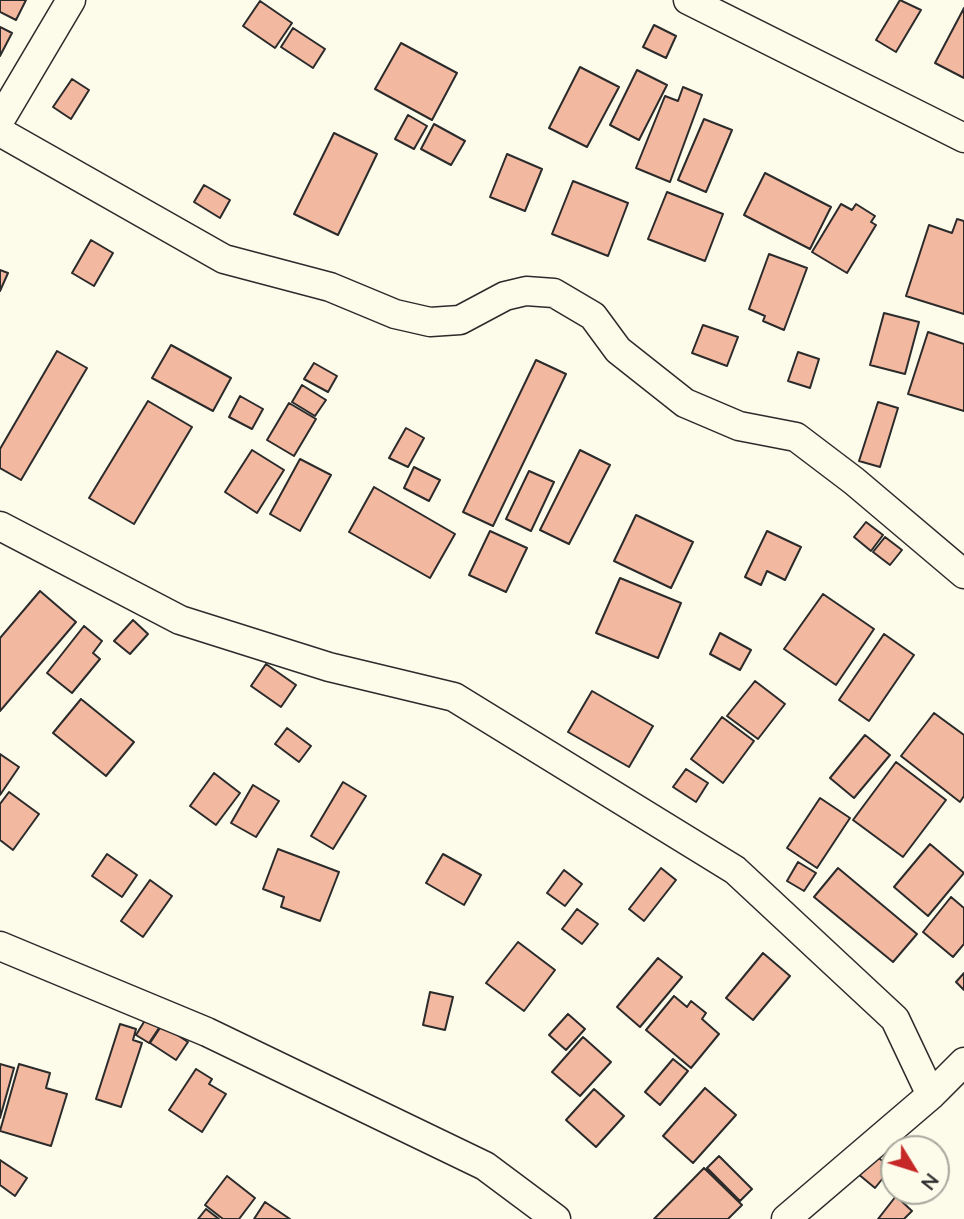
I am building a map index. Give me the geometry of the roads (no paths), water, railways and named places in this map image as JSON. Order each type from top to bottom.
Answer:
[{"type":"street","points":[[0,120],[71,0]]},
{"type":"street","points":[[688,0],[964,138]]},
{"type":"street","points":[[0,132],[224,259],[330,287],[395,314],[430,322],[460,320],[505,296],[526,291],[554,293],[593,316],[618,350],[685,403],[739,426],[796,437],[854,481],[964,574]]},
{"type":"street","points":[[0,526],[180,620],[329,667],[454,697],[735,870],[895,1019],[931,1095]]},
{"type":"street","points":[[0,946],[207,1032],[485,1166],[556,1219]]},
{"type":"street","points":[[786,1219],[931,1095],[964,1062]]}]
